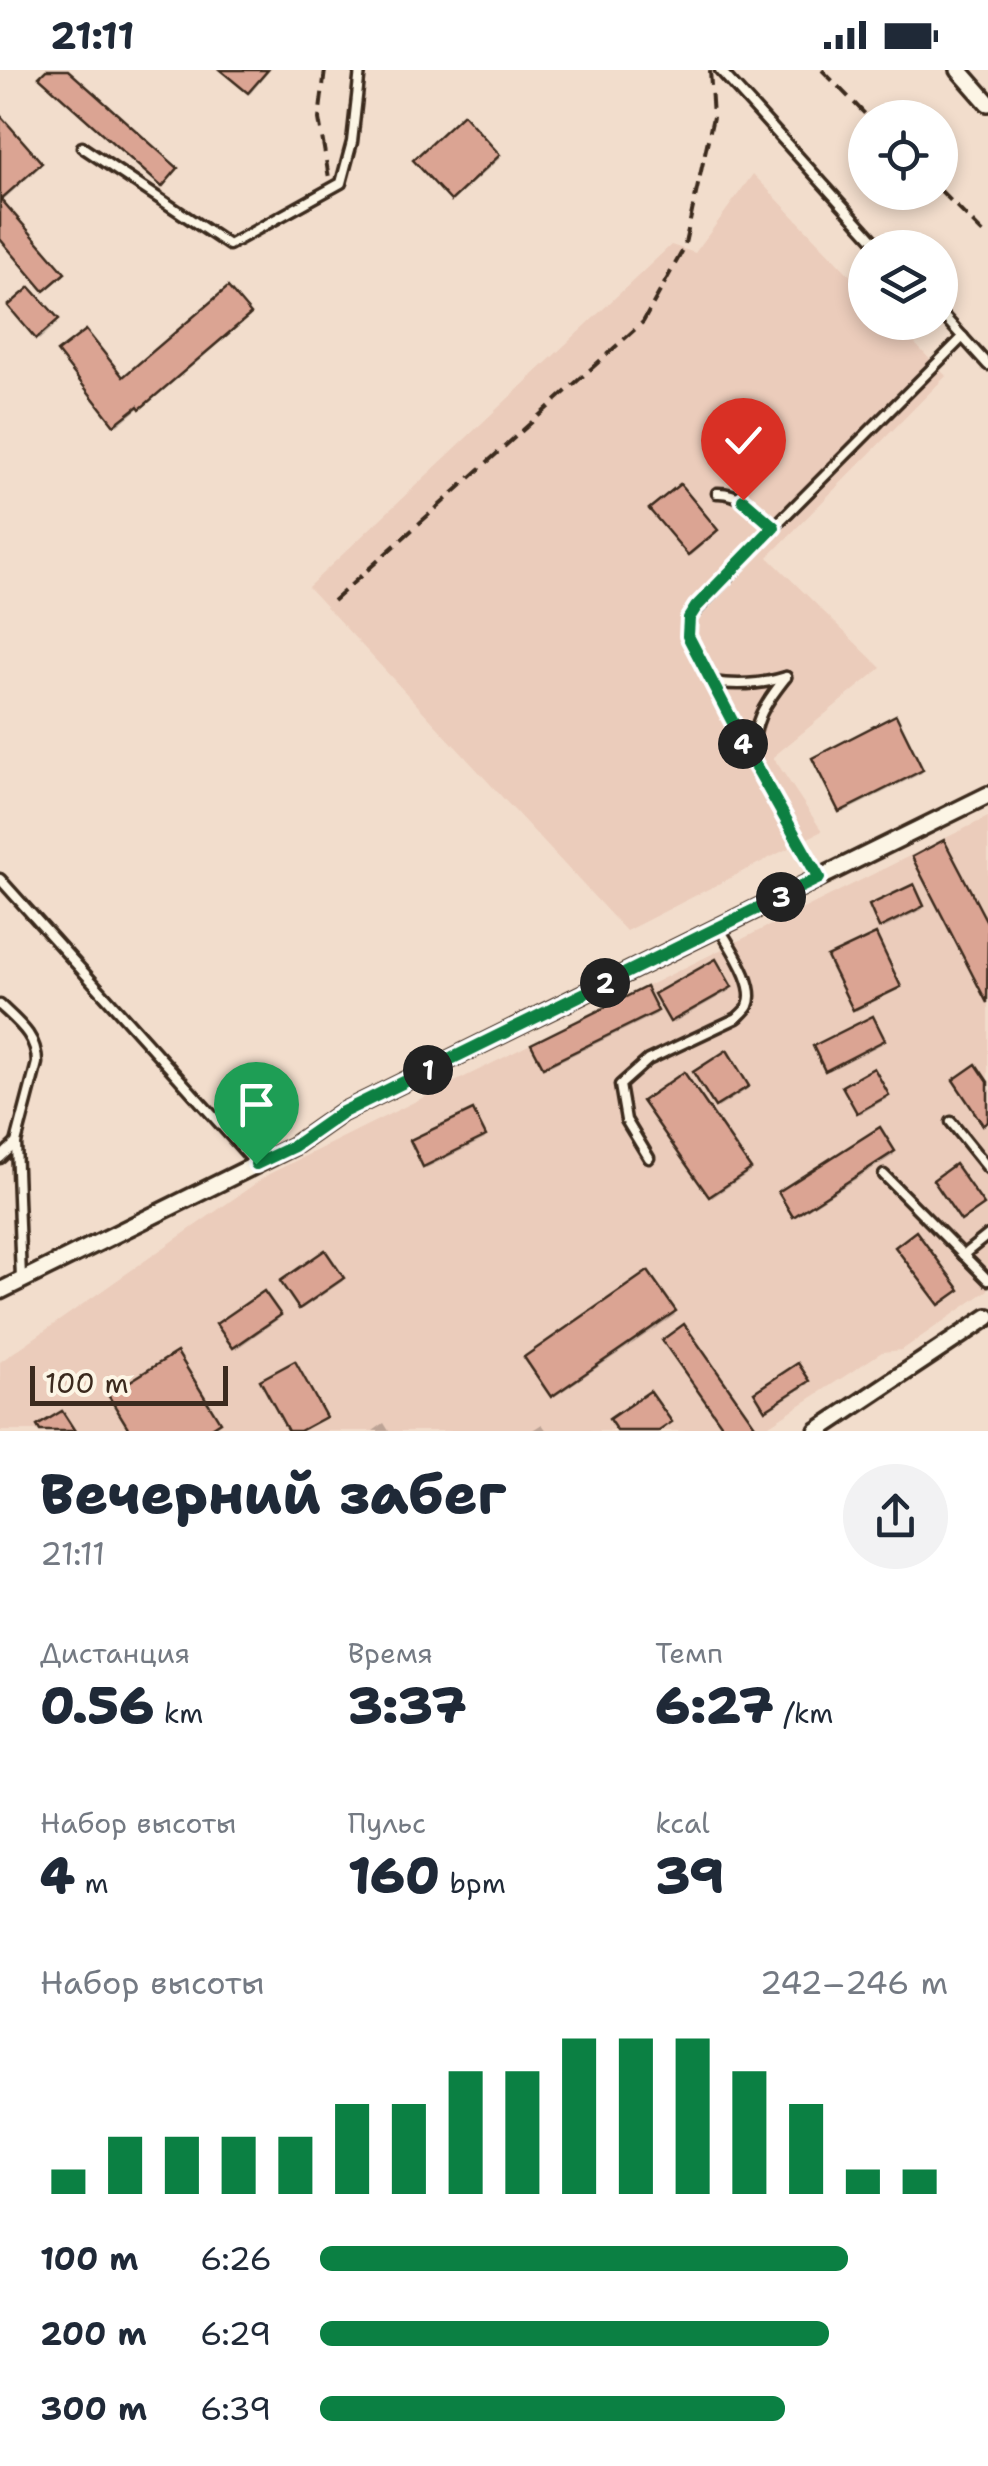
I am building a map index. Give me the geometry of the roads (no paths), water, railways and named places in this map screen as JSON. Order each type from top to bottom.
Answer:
[{"type":"street","points":[[958,70],[988,103]]},
{"type":"street","points":[[0,1290],[294,1146],[341,1113],[988,795]]},
{"type":"street","points":[[818,1431],[988,1317]]},
{"type":"lane","points":[[82,147],[229,245],[341,183],[352,142],[360,70]]},
{"type":"lane","points":[[720,70],[865,230]]},
{"type":"lane","points":[[958,332],[988,365]]},
{"type":"lane","points":[[819,878],[688,636],[689,618],[963,337]]},
{"type":"lane","points":[[716,493],[729,492],[743,500],[774,527]]},
{"type":"lane","points":[[712,682],[753,685],[786,677],[758,719],[753,737],[754,763]]},
{"type":"lane","points":[[0,879],[256,1164]]},
{"type":"lane","points":[[649,1158],[626,1120],[620,1086],[648,1060],[736,1018],[747,1008],[751,994],[745,974],[719,927]]},
{"type":"lane","points":[[0,1005],[29,1033],[38,1064],[16,1143],[21,1280]]},
{"type":"lane","points":[[951,1122],[988,1168]]},
{"type":"lane","points":[[0,1158],[16,1143]]},
{"type":"lane","points":[[884,1176],[988,1280]]},
{"type":"lane","points":[[964,1255],[988,1235]]},
{"type":"railway","points":[[325,70],[319,119],[329,178]]},
{"type":"railway","points":[[333,601],[643,322],[684,248],[713,117],[710,70]]},
{"type":"railway","points":[[822,70],[851,100]]},
{"type":"railway","points":[[958,208],[988,238]]}]
